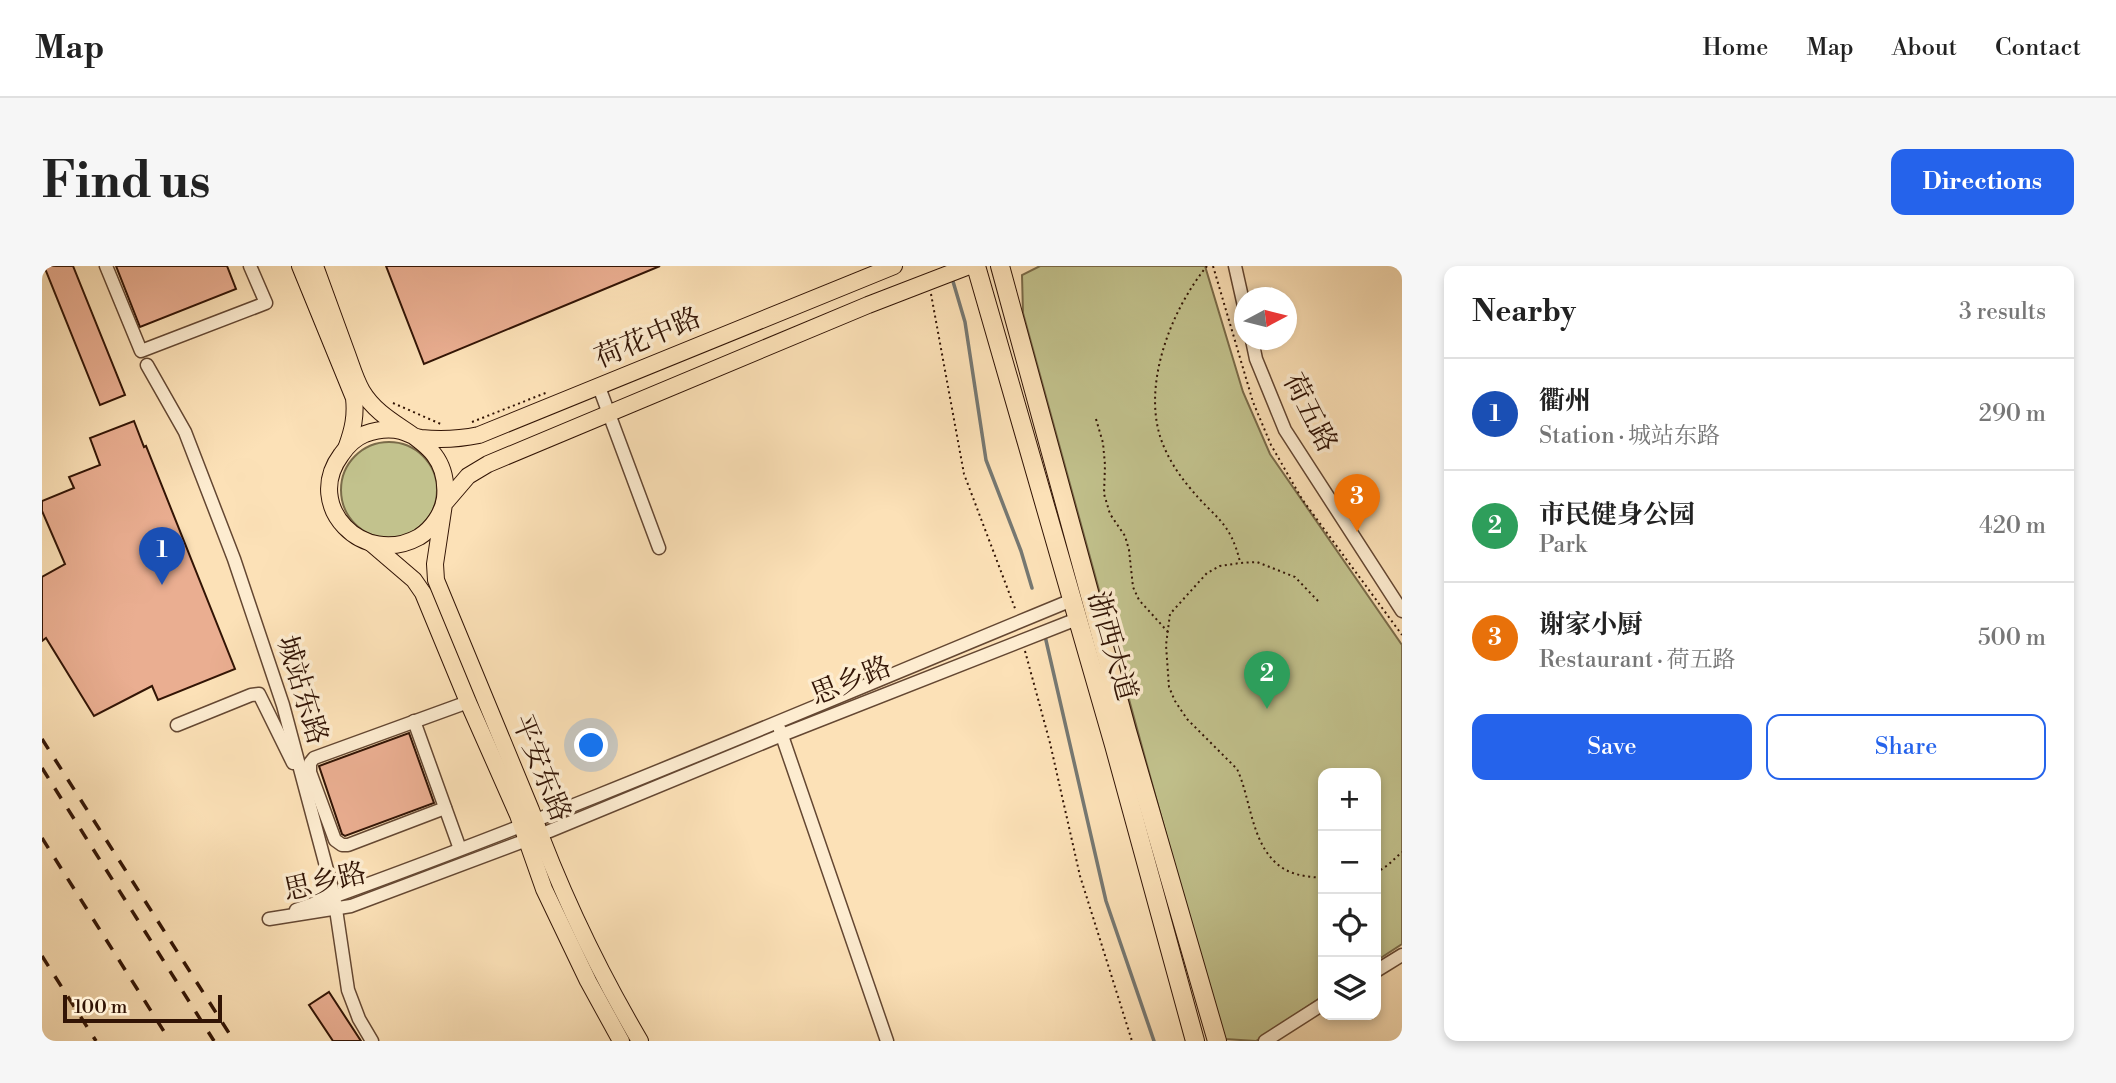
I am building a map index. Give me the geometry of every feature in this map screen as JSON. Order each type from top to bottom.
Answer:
[{"type":"highway","name":"浙西大道","points":[[1000,266],[1127,731],[1217,1041]]},
{"type":"highway","name":"浙西大道","points":[[968,267],[1072,600],[1195,1041]]},
{"type":"main road","points":[[300,266],[354,398],[356,412],[347,446],[336,461],[331,477],[330,494],[334,509],[342,524],[355,537],[372,544],[390,546],[408,543],[424,534],[436,520],[444,504],[468,476],[488,464],[868,305],[968,267]]},
{"type":"main road","points":[[315,266],[362,391],[385,417],[432,450],[442,466],[446,485],[444,504]]},
{"type":"main road","name":"荷花中路","points":[[418,438],[451,439],[480,435],[894,266]]},
{"type":"main road","points":[[347,446],[362,435],[381,430],[400,430],[418,438]]},
{"type":"main road","name":"平安东路","points":[[444,504],[435,564],[436,580],[531,830],[544,889],[588,981],[621,1041]]},
{"type":"main road","name":"平安东路","points":[[372,544],[414,580],[423,593],[468,702],[640,1041]]},
{"type":"street","points":[[106,266],[141,351],[266,303],[250,266]]},
{"type":"street","points":[[1236,266],[1241,287]]},
{"type":"street","name":"荷五路","points":[[1254,350],[1285,430],[1402,611]]},
{"type":"street","name":"城站东路","points":[[147,365],[185,432],[234,559],[283,705],[334,897],[348,989],[359,1019],[372,1041]]},
{"type":"street","points":[[599,387],[659,548]]},
{"type":"street","name":"思乡路","points":[[780,729],[1019,621],[1072,600]]},
{"type":"street","name":"思乡路","points":[[531,830],[460,849],[269,919],[334,910],[363,902],[531,830],[780,729],[1077,619]]},
{"type":"street","points":[[177,725],[259,694],[305,789]]},
{"type":"street","points":[[445,807],[342,845],[335,840],[310,772],[310,763],[314,758],[468,702]]},
{"type":"street","points":[[414,722],[460,849]]},
{"type":"street","points":[[780,729],[887,1041]]},
{"type":"street","points":[[1381,968],[1402,955]]},
{"type":"street","points":[[1265,1041],[1318,1007]]},
{"type":"path","points":[[1207,266],[1187,296],[1166,337],[1158,370],[1157,422],[1170,460],[1190,488],[1225,524],[1235,542],[1240,563]]},
{"type":"path","points":[[932,280],[964,474],[1019,621]]},
{"type":"path","points":[[468,423],[557,388]]},
{"type":"path","points":[[393,402],[446,427]]},
{"type":"path","points":[[1096,419],[1105,465],[1104,494],[1110,514],[1125,536],[1133,587],[1139,600],[1168,632]]},
{"type":"path","points":[[1318,601],[1295,577],[1257,562],[1220,566],[1207,573],[1170,614],[1167,671],[1169,687],[1175,701],[1188,719],[1237,769],[1264,848],[1276,863],[1288,871],[1318,877]]},
{"type":"path","points":[[1023,639],[1080,876],[1132,1041]]},
{"type":"path","points":[[1381,870],[1402,852]]},
{"type":"green space","points":[[1040,266],[1205,266],[1243,392],[1270,454],[1402,645],[1402,944],[1381,958],[1381,768],[1318,768],[1318,999],[1256,1041],[1225,1039],[1215,1013],[1023,313],[1022,275]]},
{"type":"green space","points":[[389,442],[407,445],[423,456],[434,472],[437,490],[434,508],[423,524],[407,535],[389,538],[371,535],[355,524],[344,508],[341,490],[344,472],[355,456],[371,445]]},
{"type":"building","points":[[44,266],[73,266],[125,395],[100,405]]},
{"type":"building","points":[[116,266],[227,266],[236,289],[140,327]]},
{"type":"building","points":[[386,266],[660,266],[424,364]]},
{"type":"building","points":[[134,421],[235,669],[158,700],[152,686],[94,716],[46,638],[42,641],[42,577],[65,564],[42,511],[42,501],[74,488],[69,477],[100,465],[90,438]]},
{"type":"building","points":[[409,733],[434,803],[345,836],[342,834],[319,766]]},
{"type":"building","points":[[329,992],[361,1041],[333,1041],[309,1005]]},
{"type":"waterway","points":[[952,278],[965,322],[986,460],[1021,551],[1032,588]]},
{"type":"waterway","points":[[1045,636],[1106,901],[1154,1041]]},
{"type":"railway","points":[[42,739],[234,1041]]},
{"type":"railway","points":[[42,768],[214,1041]]},
{"type":"railway","points":[[42,838],[170,1041]]},
{"type":"railway","points":[[42,956],[96,1041]]},
{"type":"place","name":"谢家小厨","points":[[1357,532]]},
{"type":"place","name":"衢州","points":[[162,585]]},
{"type":"place","name":"市民健身公园","points":[[1267,709]]}]
